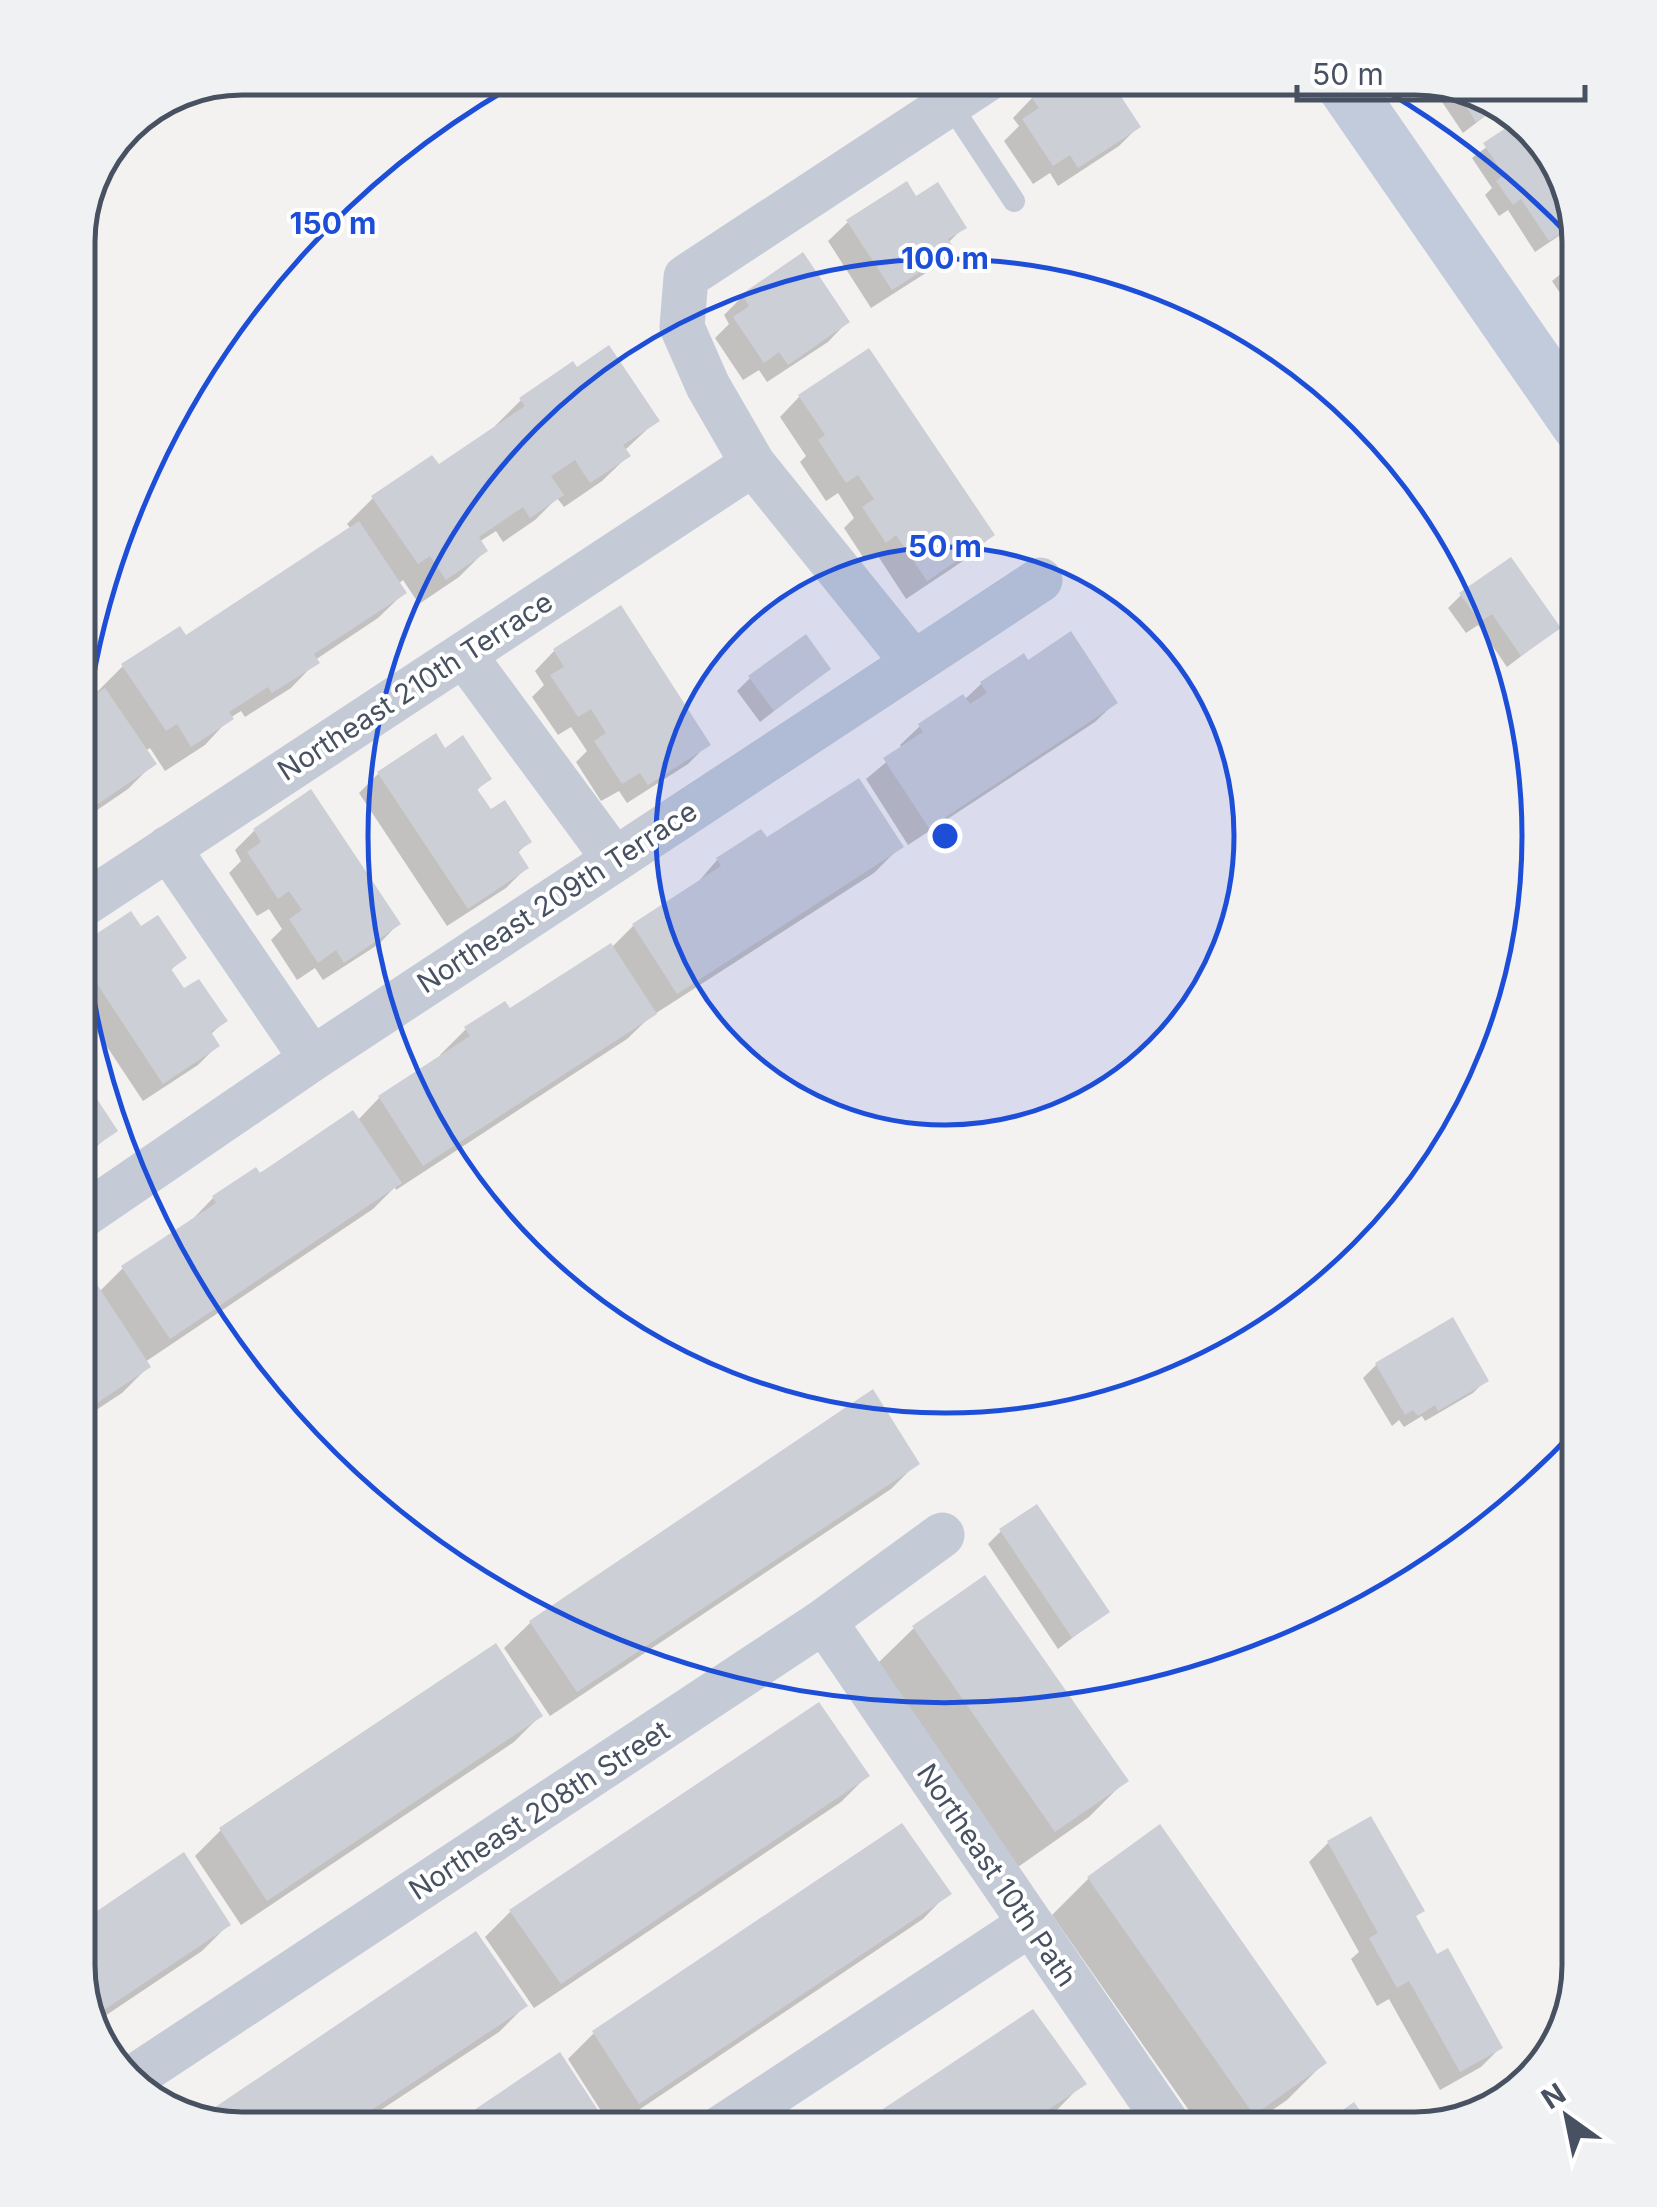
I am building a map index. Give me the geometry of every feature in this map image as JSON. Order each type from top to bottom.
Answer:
[{"type":"street","points":[[912,661],[753,464],[708,386],[682,327],[686,277],[964,95]]},
{"type":"street","points":[[1351,95],[1562,399]]},
{"type":"street","name":"Northeast 210th Terrace","points":[[95,897],[753,464]]},
{"type":"street","name":"Northeast 209th Terrace","points":[[95,1206],[912,661],[1040,580]]},
{"type":"street","points":[[464,655],[615,860]]},
{"type":"street","points":[[168,848],[312,1059]]},
{"type":"street","name":"Northeast 208th Street","points":[[141,2072],[824,1621],[942,1535]]},
{"type":"street","name":"Northeast 10th Path","points":[[824,1621],[1159,2112]]},
{"type":"street","points":[[745,2112],[1030,1924]]},
{"type":"lane","points":[[950,104],[1014,202]]},
{"type":"building","points":[[1120,95],[1141,127],[1078,168],[1070,155],[1053,166],[1022,119],[1039,108],[1031,96]]},
{"type":"building","points":[[1464,104],[1487,114],[1476,122]]},
{"type":"building","points":[[1507,127],[1519,138],[1547,177],[1561,233],[1549,241],[1521,199],[1513,205],[1496,181],[1504,175],[1483,143]]},
{"type":"building","points":[[907,181],[916,196],[938,182],[967,228],[948,239],[955,250],[892,290],[846,220]]},
{"type":"building","points":[[803,252],[850,322],[788,365],[779,352],[764,363],[733,317],[749,306],[742,294]]},
{"type":"building","points":[[609,345],[660,421],[623,445],[631,456],[590,483],[575,460],[551,476],[564,495],[530,518],[523,507],[479,537],[488,551],[446,580],[430,556],[418,564],[371,496],[432,455],[439,464],[525,406],[519,398],[573,361],[577,367]]},
{"type":"building","points":[[869,348],[995,535],[927,581],[896,535],[886,543],[862,507],[874,499],[858,475],[846,483],[818,440],[825,435],[798,395]]},
{"type":"building","points":[[359,521],[407,593],[314,654],[320,663],[272,693],[268,687],[229,712],[234,719],[191,747],[177,724],[166,731],[121,664],[180,626],[186,635]]},
{"type":"building","points":[[1511,557],[1561,628],[1521,656],[1492,614],[1480,622],[1459,593]]},
{"type":"building","points":[[621,605],[711,745],[648,785],[640,773],[622,784],[594,741],[606,733],[591,709],[578,717],[550,675],[564,667],[553,649]]},
{"type":"building","points":[[1071,631],[1118,703],[929,828],[883,758],[923,732],[918,724],[963,694],[970,704],[987,693],[980,682],[1024,653],[1028,660]]},
{"type":"building","points":[[806,634],[831,669],[774,711],[748,676]]},
{"type":"building","points":[[105,688],[157,764],[95,806],[95,695]]},
{"type":"building","points":[[436,733],[445,748],[463,735],[492,779],[477,789],[491,809],[505,800],[532,842],[518,851],[529,868],[468,909],[377,772]]},
{"type":"building","points":[[859,778],[904,847],[677,994],[632,924],[721,866],[716,858],[761,829],[767,837]]},
{"type":"building","points":[[311,789],[401,924],[344,963],[336,950],[318,963],[289,919],[302,910],[289,891],[278,899],[247,852],[261,842],[253,829]]},
{"type":"building","points":[[131,911],[141,926],[158,915],[187,958],[171,969],[184,988],[199,979],[228,1021],[211,1032],[220,1046],[163,1084],[95,981],[95,935]]},
{"type":"building","points":[[611,943],[657,1014],[423,1166],[378,1096],[470,1036],[464,1027],[505,1001],[510,1008]]},
{"type":"building","points":[[95,1096],[118,1131],[95,1147]]},
{"type":"building","points":[[353,1110],[402,1183],[170,1339],[121,1266],[216,1203],[212,1196],[256,1167],[260,1173]]},
{"type":"building","points":[[95,1282],[151,1367],[97,1403],[95,1400]]},
{"type":"building","points":[[1453,1317],[1489,1381],[1438,1411],[1435,1405],[1418,1416],[1413,1410],[1405,1415],[1375,1363]]},
{"type":"building","points":[[873,1389],[920,1464],[577,1692],[529,1621]]},
{"type":"building","points":[[1037,1504],[1110,1612],[1072,1638],[999,1529]]},
{"type":"building","points":[[985,1575],[1129,1781],[1055,1832],[912,1626]]},
{"type":"building","points":[[496,1643],[543,1716],[267,1901],[219,1828]]},
{"type":"building","points":[[819,1702],[870,1776],[561,1984],[509,1910]]},
{"type":"building","points":[[1371,1816],[1425,1911],[1416,1916],[1437,1954],[1448,1948],[1503,2048],[1460,2072],[1409,1981],[1397,1988],[1369,1938],[1378,1933],[1327,1841]]},
{"type":"building","points":[[902,1823],[952,1894],[639,2104],[592,2031]]},
{"type":"building","points":[[1160,1824],[1327,2063],[1258,2112],[1252,2112],[1087,1877]]},
{"type":"building","points":[[184,1852],[231,1925],[103,2011],[96,1984],[95,1912]]},
{"type":"building","points":[[476,1931],[528,2006],[369,2112],[213,2109]]},
{"type":"building","points":[[1033,2009],[1087,2084],[1045,2112],[878,2112]]},
{"type":"building","points":[[560,2052],[599,2112],[471,2112]]},
{"type":"building","points":[[1354,2102],[1361,2112],[1340,2112]]}]
